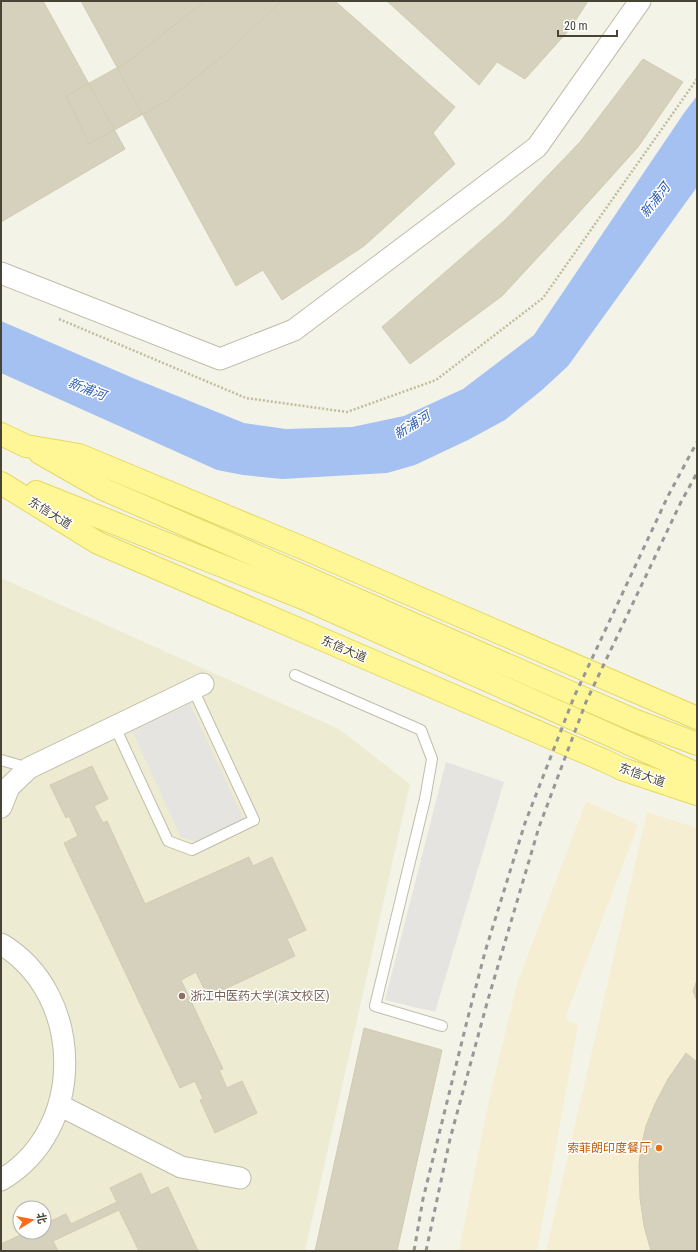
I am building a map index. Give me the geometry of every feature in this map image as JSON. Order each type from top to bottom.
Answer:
[{"type":"main road","points":[[1,434],[26,446],[103,489],[636,721],[697,744]]},
{"type":"main road","points":[[26,446],[79,455],[318,554],[697,718]]},
{"type":"main road","name":"东信大道","points":[[1,479],[205,558],[303,598],[697,774]]},
{"type":"main road","name":"东信大道","points":[[1,483],[98,542],[622,769],[697,794]]},
{"type":"street","points":[[1,273],[220,359],[294,330],[537,147],[640,1]]},
{"type":"street","points":[[1,807],[9,787],[29,768],[198,687]]},
{"type":"street","points":[[1,944],[22,960],[48,993],[62,1032],[65,1053],[65,1074],[59,1105],[47,1133],[35,1150],[20,1165],[1,1180]]},
{"type":"street","points":[[59,1105],[182,1167],[240,1178]]},
{"type":"lane","points":[[296,675],[421,730],[432,759],[425,799],[375,1006],[442,1026]]},
{"type":"lane","points":[[115,727],[168,840],[192,850],[254,820],[198,687]]},
{"type":"lane","points":[[1,760],[29,768]]},
{"type":"path","points":[[59,320],[246,398],[347,412],[436,380],[543,298],[697,79]]},
{"type":"shaded area","name":"浙江中医药大学(滨文校区)","points":[[1,578],[339,729],[410,784],[305,1251],[1,1251]]},
{"type":"shaded area","points":[[190,704],[244,820],[198,842],[181,837],[132,731]]},
{"type":"shaded area","points":[[446,762],[504,782],[435,1012],[385,1000]]},
{"type":"shaded area","points":[[586,801],[638,825],[565,1018],[578,1026],[537,1251],[459,1251],[489,1100],[517,984]]},
{"type":"shaded area","points":[[647,812],[697,828],[697,1251],[546,1251]]},
{"type":"water","name":"新浦河","points":[[697,96],[697,187],[568,366],[542,390],[505,420],[468,440],[415,465],[387,473],[282,479],[243,475],[217,470],[1,373],[1,321],[133,378],[244,423],[286,429],[352,427],[404,416],[463,389],[534,335]]},
{"type":"building","points":[[1,1],[43,1],[125,149],[1,222]]},
{"type":"building","points":[[81,1],[335,1],[455,107],[433,133],[455,164],[364,246],[282,300],[263,270],[236,286]]},
{"type":"building","points":[[205,1],[282,1],[224,55],[165,102],[89,144],[66,96],[129,61]]},
{"type":"building","points":[[387,1],[588,1],[570,29],[525,79],[497,62],[479,85]]},
{"type":"building","points":[[643,59],[683,82],[638,147],[502,296],[410,364],[382,327],[505,220],[580,142]]},
{"type":"building","points":[[92,766],[108,799],[94,806],[103,823],[107,821],[145,904],[249,857],[253,866],[272,857],[306,930],[287,939],[295,956],[208,997],[196,972],[181,980],[223,1069],[219,1070],[227,1088],[242,1081],[257,1113],[215,1133],[200,1100],[203,1099],[195,1081],[180,1088],[64,843],[78,836],[69,816],[66,818],[50,785]]},
{"type":"building","points":[[697,980],[697,1001],[693,991]]},
{"type":"building","points":[[364,1028],[442,1050],[397,1251],[315,1251]]},
{"type":"building","points":[[686,1053],[697,1062],[697,1251],[651,1251],[644,1226],[640,1198],[639,1165],[641,1147],[646,1126],[655,1104],[668,1079]]},
{"type":"building","points":[[141,1173],[151,1195],[168,1187],[198,1251],[139,1251],[119,1210],[53,1241],[58,1251],[1,1251],[1,1244],[12,1239],[52,1240],[52,1220],[66,1214],[71,1224],[117,1202],[110,1188]]},
{"type":"railway","points":[[414,1251],[423,1199],[467,1021],[485,952],[525,823],[574,697],[668,496],[697,442]]},
{"type":"railway","points":[[426,1251],[450,1139],[487,1003],[539,827],[586,702],[681,502],[697,473]]},
{"type":"place","name":"浙江中医药大学(滨文校区)","points":[[182,996]]},
{"type":"place","name":"索菲朗印度餐厅","points":[[659,1148]]}]
